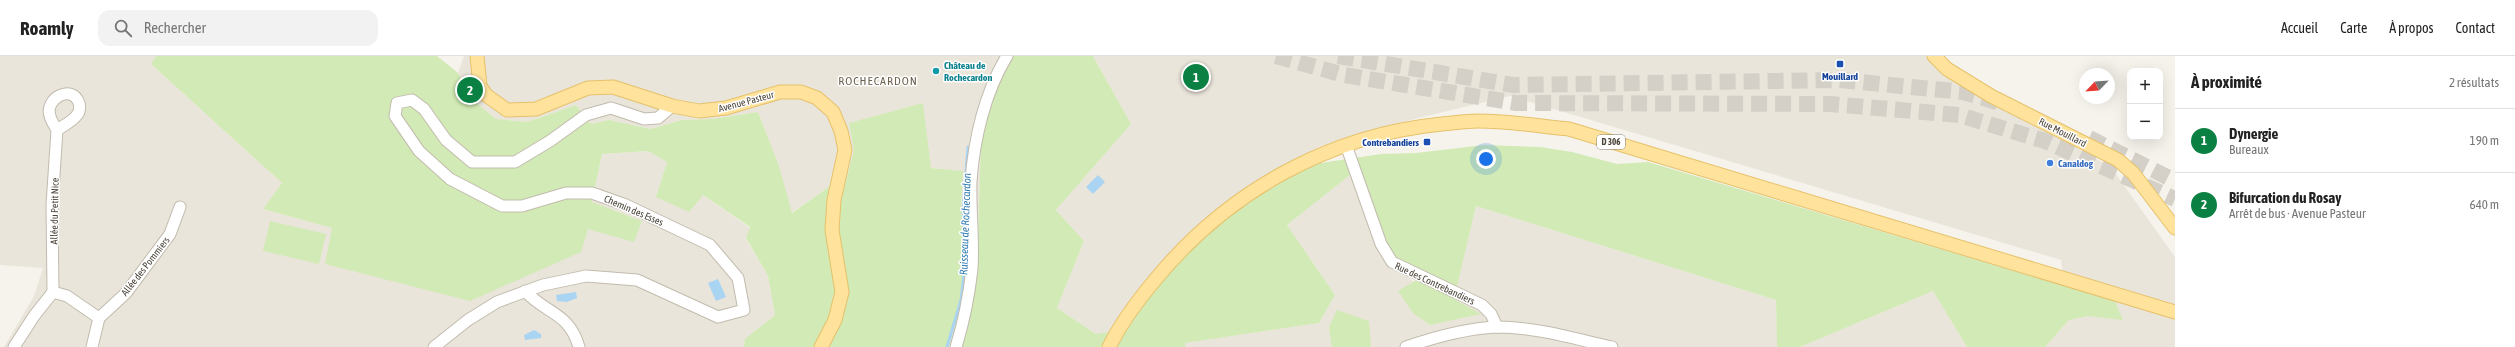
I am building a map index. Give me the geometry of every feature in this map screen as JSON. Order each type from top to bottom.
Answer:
[{"type":"main road","name":"Avenue Pasteur","points":[[478,56],[476,66],[480,86],[486,94],[507,110],[536,110],[588,88],[613,87],[672,106],[699,111],[726,108],[780,92],[801,92],[817,98],[833,112],[841,130],[845,150],[834,200],[832,230],[842,292],[835,320],[821,347]]},
{"type":"main road","name":"Rue Mouillard","points":[[1934,56],[1947,69],[1992,96],[2118,160],[2133,173],[2175,228]]},
{"type":"main road","name":"D 306","points":[[1109,347],[1144,293],[1165,267],[1214,220],[1256,188],[1283,172],[1346,144],[1384,133],[1425,126],[1478,121],[1569,129],[2175,312]]},
{"type":"street","points":[[956,347],[966,313],[972,268],[971,181],[976,140],[996,75],[1007,56]]},
{"type":"street","name":"Chemin des Esses","points":[[434,347],[468,320],[497,302],[542,285],[586,276],[637,280],[718,317],[744,310],[738,278],[710,245],[626,205],[592,193],[566,193],[522,206],[502,206],[450,179],[419,150],[394,116],[398,103],[412,100],[424,109],[446,140],[472,162],[515,162],[550,141],[586,115],[611,108],[644,120],[658,118],[672,106]]},
{"type":"street","name":"Allée du Petit Nice","points":[[54,292],[52,205],[57,130]]},
{"type":"street","name":"Rue des Contrebandiers","points":[[1346,144],[1381,244],[1392,262],[1482,305],[1491,314],[1497,327]]},
{"type":"street","name":"Allée des Pommiers","points":[[99,318],[126,293],[170,234],[180,207]]},
{"type":"street","points":[[525,291],[535,301],[560,315],[575,335],[579,347]]},
{"type":"street","points":[[14,347],[34,316],[54,292],[67,296],[99,318],[92,347]]},
{"type":"street","points":[[1406,347],[1450,334],[1497,327],[1539,331],[1612,347]]},
{"type":"shaded area","points":[[0,56],[156,56],[151,64],[282,183],[263,209],[332,228],[588,229],[642,221],[592,203],[602,154],[648,151],[667,162],[656,197],[703,195],[750,228],[746,239],[768,276],[775,315],[745,339],[744,347],[4,347],[34,296],[43,268],[0,265]]},
{"type":"shaded area","points":[[464,56],[1013,56],[995,92],[981,140],[977,269],[961,347],[949,347],[959,312],[966,266],[961,209],[962,171],[931,168],[854,150],[844,188],[830,186],[791,213],[779,166],[758,112],[712,119],[682,120],[651,129],[609,120],[591,124],[576,105],[527,122],[496,119],[473,100],[458,73]]},
{"type":"shaded area","points":[[1093,56],[1932,56],[1953,78],[2111,167],[2175,257],[2175,347],[2045,347],[2069,320],[2061,260],[1510,96],[1394,124],[1318,147],[1240,194],[1111,336],[1096,334],[1057,308],[1084,241],[1056,210],[1131,124]]},
{"type":"shaded area","points":[[1361,166],[1392,263],[1450,314],[1476,206],[1776,300],[1777,347],[1185,347],[1185,343],[1319,323],[1335,295],[1287,225]]},
{"type":"shaded area","points":[[1933,291],[1967,347],[1800,347]]},
{"type":"green space","points":[[156,56],[437,56],[458,73],[473,100],[496,119],[527,122],[576,105],[591,124],[609,120],[651,129],[682,120],[712,119],[758,112],[779,166],[792,213],[830,186],[844,188],[854,150],[849,123],[923,103],[931,168],[963,171],[961,209],[966,266],[959,312],[949,347],[744,347],[745,339],[775,315],[768,276],[746,238],[750,227],[703,195],[689,212],[656,197],[667,162],[648,151],[602,154],[592,202],[642,221],[634,242],[588,229],[581,252],[470,301],[325,264],[332,228],[263,209],[282,183],[151,64]]},
{"type":"green space","points":[[1013,56],[1093,56],[1131,124],[1056,210],[1084,241],[1057,308],[1096,334],[1122,330],[1147,293],[1220,220],[1260,191],[1314,164],[1381,154],[1416,153],[1484,145],[1540,147],[1572,152],[1617,164],[1648,162],[2115,301],[2123,320],[2088,316],[2069,320],[2045,347],[1967,347],[1933,291],[1800,347],[1777,347],[1776,300],[1476,206],[1454,299],[1481,314],[1430,325],[1413,313],[1398,291],[1418,279],[1392,262],[1360,167],[1287,225],[1335,295],[1319,323],[1185,343],[1185,347],[961,347],[977,269],[981,140],[995,92]]},
{"type":"green space","points":[[270,221],[326,234],[319,264],[263,251]]},
{"type":"green space","points":[[1337,310],[1369,321],[1371,347],[1332,347],[1329,327]]},
{"type":"water","points":[[1098,175],[1105,182],[1093,194],[1086,187]]},
{"type":"water","points":[[718,279],[726,297],[716,301],[708,283]]},
{"type":"water","points":[[576,292],[577,298],[567,302],[557,301],[556,295]]},
{"type":"water","points":[[534,330],[541,334],[541,338],[525,340],[524,335]]},
{"type":"waterway","name":"Ruisseau de Rochecardon","points":[[947,347],[961,300],[965,266],[963,210],[968,147]]},
{"type":"tunnel","points":[[1276,56],[1344,75],[1516,103],[1831,104],[1959,115],[2045,141],[2175,199]]},
{"type":"tunnel","points":[[1338,56],[1513,85],[1840,80],[1963,92],[2000,103]]},
{"type":"tunnel","points":[[2089,138],[2175,181]]},
{"type":"place","name":"Mouillard","points":[[1840,64]]},
{"type":"place","name":"Château de Rochecardon","points":[[936,71]]},
{"type":"place","name":"Dynergie","points":[[1196,77]]},
{"type":"place","name":"Bifurcation du Rosay","points":[[470,90]]},
{"type":"place","name":"Contrebandiers","points":[[1427,142]]},
{"type":"place","name":"Canaldog","points":[[2050,163]]},
{"type":"district","name":"ROCHECARDON","points":[[878,81]]}]
